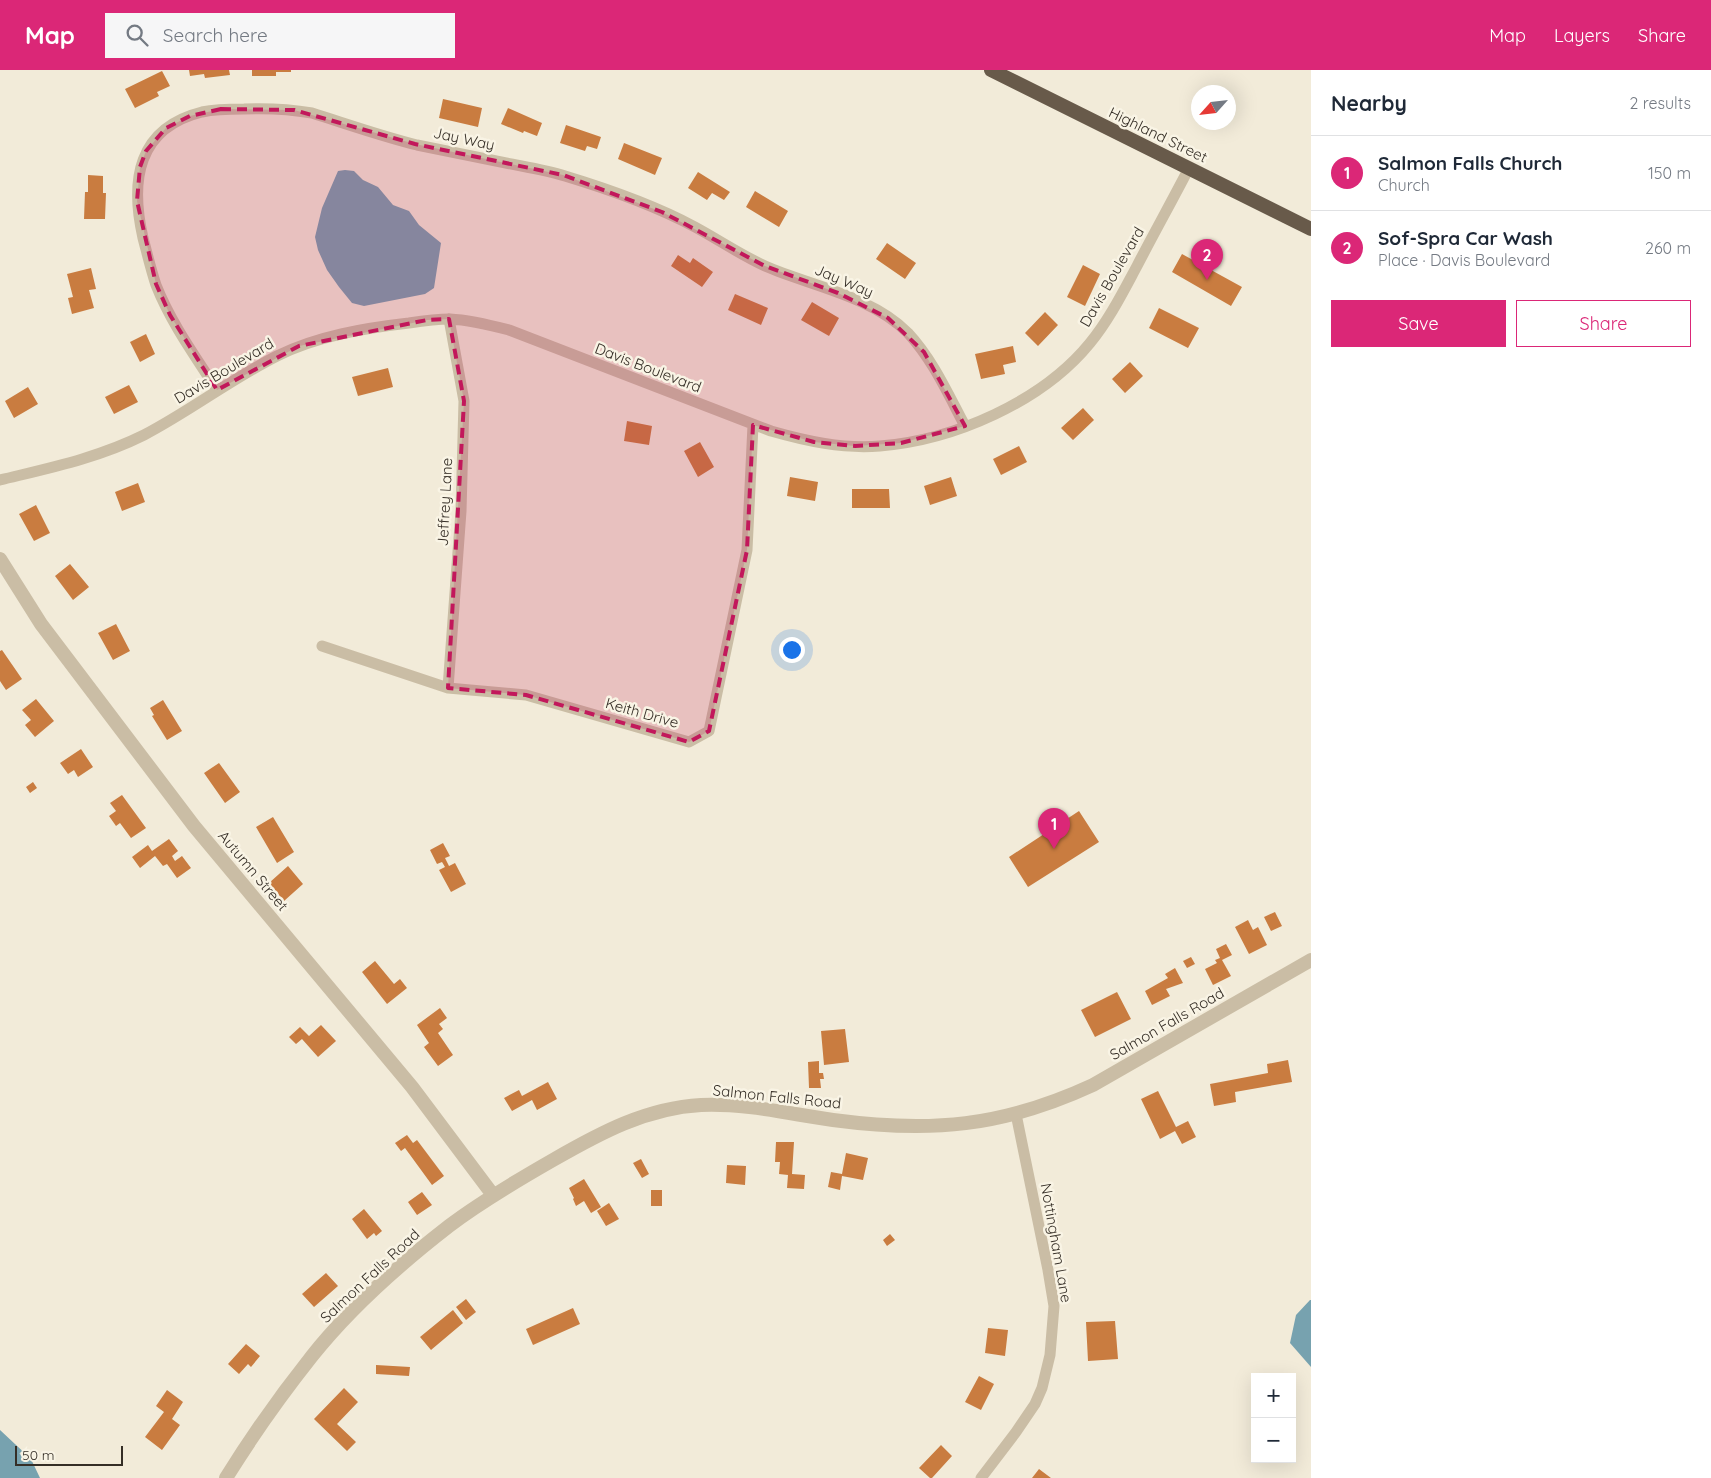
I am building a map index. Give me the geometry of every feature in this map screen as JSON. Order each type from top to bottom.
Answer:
[{"type":"highway","name":"Highland Street","points":[[991,70],[1311,229]]},
{"type":"street","name":"Jay Way","points":[[217,390],[174,323],[156,284],[138,217],[137,192],[140,167],[146,151],[155,138],[176,121],[221,109],[277,109],[312,113],[415,144],[563,175],[662,212],[694,227],[740,254],[765,266],[865,304],[907,332],[924,352],[965,426]]},
{"type":"street","name":"Davis Boulevard","points":[[0,480],[71,463],[112,449],[174,419],[251,370],[299,346],[391,325],[449,319],[509,330],[753,425],[807,441],[855,446],[879,446],[938,435],[965,426],[1010,406],[1034,392],[1073,361],[1089,344],[1121,296],[1189,168]]},
{"type":"street","name":"Jeffrey Lane","points":[[448,688],[461,511],[464,401],[449,319]]},
{"type":"street","name":"Keith Drive","points":[[322,646],[448,688],[526,695],[689,742],[710,731],[746,550],[753,425]]},
{"type":"street","name":"Autumn Street","points":[[0,559],[41,624],[194,826],[412,1087],[493,1195]]},
{"type":"street","name":"Salmon Falls Road","points":[[226,1478],[275,1406],[313,1355],[399,1266],[451,1224],[493,1195],[614,1127],[640,1116],[668,1108],[702,1105],[734,1106],[882,1126],[916,1127],[950,1126],[1016,1114],[1093,1085],[1311,960]]},
{"type":"street","name":"Nottingham Lane","points":[[981,1478],[1035,1404],[1042,1388],[1050,1355],[1054,1306],[1016,1114]]},
{"type":"highlighted area","points":[[221,109],[294,110],[415,144],[563,175],[662,212],[765,266],[838,293],[888,318],[924,352],[965,426],[901,443],[855,446],[814,442],[753,425],[747,550],[709,731],[689,742],[526,695],[448,688],[464,401],[449,319],[427,320],[299,346],[217,390],[170,315],[156,284],[137,201],[140,167],[146,151],[166,128],[190,116]]},
{"type":"water","points":[[338,171],[354,171],[363,180],[378,187],[393,205],[409,211],[419,225],[441,243],[434,288],[425,294],[364,306],[352,303],[339,287],[327,270],[318,250],[315,237],[322,208]]},
{"type":"water","points":[[1310,1300],[1311,1367],[1290,1343],[1296,1315]]},
{"type":"water","points":[[0,1430],[31,1459],[40,1478],[0,1478]]},
{"type":"building","points":[[189,70],[229,70],[230,75],[205,78],[204,74],[190,76]]},
{"type":"building","points":[[252,70],[291,70],[291,72],[276,72],[276,76],[252,76]]},
{"type":"building","points":[[162,71],[170,86],[157,92],[159,96],[135,108],[125,89]]},
{"type":"building","points":[[443,99],[482,108],[478,127],[439,118]]},
{"type":"building","points":[[508,108],[542,123],[537,136],[524,131],[523,133],[501,124]]},
{"type":"building","points":[[566,125],[601,137],[597,149],[587,146],[585,151],[560,143]]},
{"type":"building","points":[[624,143],[662,158],[655,175],[618,159]]},
{"type":"building","points":[[698,172],[730,192],[724,200],[712,193],[707,200],[688,188]]},
{"type":"building","points":[[88,175],[103,176],[103,193],[106,193],[105,219],[84,219],[85,192],[88,192]]},
{"type":"building","points":[[755,191],[788,211],[779,227],[746,207]]},
{"type":"building","points":[[887,243],[916,263],[905,279],[876,259]]},
{"type":"building","points":[[1182,254],[1242,287],[1231,306],[1172,272]]},
{"type":"building","points":[[678,255],[690,263],[693,258],[713,272],[702,287],[671,266]]},
{"type":"building","points":[[1083,265],[1100,274],[1085,306],[1067,297]]},
{"type":"building","points":[[91,268],[96,289],[89,290],[94,308],[72,314],[68,298],[73,297],[67,274]]},
{"type":"building","points":[[735,294],[768,308],[761,325],[728,310]]},
{"type":"building","points":[[812,302],[839,318],[829,336],[801,320]]},
{"type":"building","points":[[1159,308],[1199,328],[1188,348],[1149,328]]},
{"type":"building","points":[[1045,312],[1058,325],[1038,346],[1025,333]]},
{"type":"building","points":[[146,334],[155,354],[140,362],[130,342]]},
{"type":"building","points":[[1013,346],[1016,362],[1003,365],[1005,374],[981,379],[975,354]]},
{"type":"building","points":[[1130,362],[1143,376],[1125,393],[1112,379]]},
{"type":"building","points":[[388,368],[393,387],[358,396],[352,377]]},
{"type":"building","points":[[129,385],[138,402],[114,414],[105,397]]},
{"type":"building","points":[[28,387],[38,404],[14,418],[5,401]]},
{"type":"building","points":[[1083,408],[1094,420],[1073,440],[1061,428]]},
{"type":"building","points":[[627,421],[652,426],[649,445],[624,441]]},
{"type":"building","points":[[700,442],[714,467],[698,477],[684,451]]},
{"type":"building","points":[[1019,446],[1027,462],[1001,475],[993,459]]},
{"type":"building","points":[[790,477],[818,482],[815,501],[787,496]]},
{"type":"building","points":[[951,477],[957,496],[930,505],[924,486]]},
{"type":"building","points":[[138,483],[145,502],[122,511],[115,492]]},
{"type":"building","points":[[852,489],[889,489],[890,508],[852,508]]},
{"type":"building","points":[[36,505],[50,533],[34,541],[19,514]]},
{"type":"building","points":[[70,564],[89,587],[73,600],[55,576]]},
{"type":"building","points":[[116,624],[130,651],[113,660],[98,633]]},
{"type":"building","points":[[2,650],[22,679],[6,690],[0,681],[0,651]]},
{"type":"building","points":[[36,699],[54,721],[35,737],[25,725],[31,720],[22,710]]},
{"type":"building","points":[[163,700],[182,731],[167,740],[152,716],[154,715],[150,708]]},
{"type":"building","points":[[81,749],[93,767],[78,777],[74,770],[68,774],[60,763]]},
{"type":"building","points":[[219,763],[240,792],[225,803],[204,773]]},
{"type":"building","points":[[33,782],[37,788],[30,793],[26,787]]},
{"type":"building","points":[[122,795],[146,828],[131,838],[120,823],[116,826],[109,816],[116,811],[110,803]]},
{"type":"building","points":[[1079,811],[1099,842],[1028,887],[1009,857]]},
{"type":"building","points":[[273,817],[294,852],[277,863],[256,827]]},
{"type":"building","points":[[169,839],[178,851],[172,856],[175,861],[182,856],[191,868],[177,878],[167,864],[163,866],[155,856],[140,868],[132,857],[148,845],[152,851]]},
{"type":"building","points":[[443,843],[450,856],[445,858],[449,866],[455,863],[466,884],[451,892],[439,870],[445,867],[442,862],[437,864],[430,850]]},
{"type":"building","points":[[288,866],[303,884],[284,901],[269,883]]},
{"type":"building","points":[[1275,912],[1282,926],[1271,931],[1264,917]]},
{"type":"building","points":[[1248,920],[1253,930],[1258,927],[1267,945],[1249,954],[1235,927]]},
{"type":"building","points":[[1226,944],[1232,955],[1222,960],[1231,976],[1213,985],[1205,969],[1217,963],[1215,960],[1220,958],[1216,949]]},
{"type":"building","points":[[1191,957],[1195,964],[1187,968],[1183,961]]},
{"type":"building","points":[[375,961],[394,984],[400,979],[407,988],[387,1004],[362,972]]},
{"type":"building","points":[[1175,968],[1183,983],[1166,989],[1170,996],[1152,1005],[1145,991],[1168,978],[1165,974]]},
{"type":"building","points":[[1117,992],[1131,1019],[1095,1037],[1081,1010]]},
{"type":"building","points":[[440,1008],[447,1018],[439,1024],[443,1029],[438,1033],[453,1055],[438,1066],[424,1047],[429,1043],[417,1025]]},
{"type":"building","points":[[321,1025],[336,1041],[318,1057],[302,1039],[296,1044],[289,1037],[300,1027],[309,1036]]},
{"type":"building","points":[[845,1029],[849,1062],[824,1065],[821,1031]]},
{"type":"building","points":[[1288,1060],[1292,1082],[1235,1092],[1236,1102],[1214,1106],[1210,1084],[1268,1073],[1267,1064]]},
{"type":"building","points":[[819,1061],[819,1073],[823,1073],[824,1079],[820,1079],[821,1088],[809,1088],[808,1062]]},
{"type":"building","points":[[548,1082],[557,1099],[537,1110],[532,1100],[512,1111],[504,1098],[519,1090],[522,1096]]},
{"type":"building","points":[[1158,1091],[1176,1127],[1188,1121],[1196,1137],[1182,1144],[1175,1131],[1160,1139],[1141,1099]]},
{"type":"building","points":[[407,1135],[413,1143],[417,1140],[444,1176],[432,1185],[405,1148],[401,1151],[395,1143]]},
{"type":"building","points":[[776,1142],[794,1142],[792,1174],[805,1175],[804,1189],[787,1188],[788,1175],[779,1174],[780,1162],[775,1162]]},
{"type":"building","points":[[846,1153],[868,1158],[863,1180],[842,1176],[840,1190],[828,1187],[831,1172],[842,1174]]},
{"type":"building","points":[[641,1159],[649,1174],[642,1178],[633,1163]]},
{"type":"building","points":[[727,1165],[746,1166],[745,1185],[726,1183]]},
{"type":"building","points":[[584,1179],[601,1207],[591,1213],[584,1201],[576,1206],[569,1188]]},
{"type":"building","points":[[651,1190],[662,1190],[662,1206],[651,1206]]},
{"type":"building","points":[[422,1192],[432,1205],[417,1215],[408,1202]]},
{"type":"building","points":[[609,1203],[619,1219],[606,1226],[597,1211]]},
{"type":"building","points":[[364,1209],[382,1231],[376,1236],[374,1233],[367,1239],[352,1219]]},
{"type":"building","points":[[890,1234],[895,1240],[887,1246],[883,1240]]},
{"type":"building","points":[[326,1273],[338,1286],[314,1307],[302,1294]]},
{"type":"building","points":[[466,1299],[476,1312],[466,1320],[456,1307]]},
{"type":"building","points":[[573,1308],[580,1324],[533,1345],[526,1329]]},
{"type":"building","points":[[453,1310],[463,1323],[431,1350],[420,1337]]},
{"type":"building","points":[[1115,1321],[1118,1359],[1088,1361],[1086,1322]]},
{"type":"building","points":[[988,1328],[1008,1330],[1005,1356],[985,1353]]},
{"type":"building","points":[[246,1344],[260,1356],[251,1367],[248,1364],[239,1374],[228,1364]]},
{"type":"building","points":[[376,1365],[410,1367],[409,1376],[376,1374]]},
{"type":"building","points":[[979,1376],[994,1384],[981,1410],[965,1402]]},
{"type":"building","points":[[344,1388],[358,1402],[337,1424],[356,1442],[347,1451],[314,1419]]},
{"type":"building","points":[[167,1390],[183,1402],[172,1419],[180,1425],[162,1450],[145,1437],[164,1412],[156,1406]]},
{"type":"building","points":[[941,1445],[952,1456],[930,1478],[919,1468]]},
{"type":"building","points":[[1039,1469],[1051,1478],[1032,1478]]},
{"type":"place","name":"Sof-Spra Car Wash","points":[[1207,280]]},
{"type":"place","name":"Salmon Falls Church","points":[[1054,849]]}]
